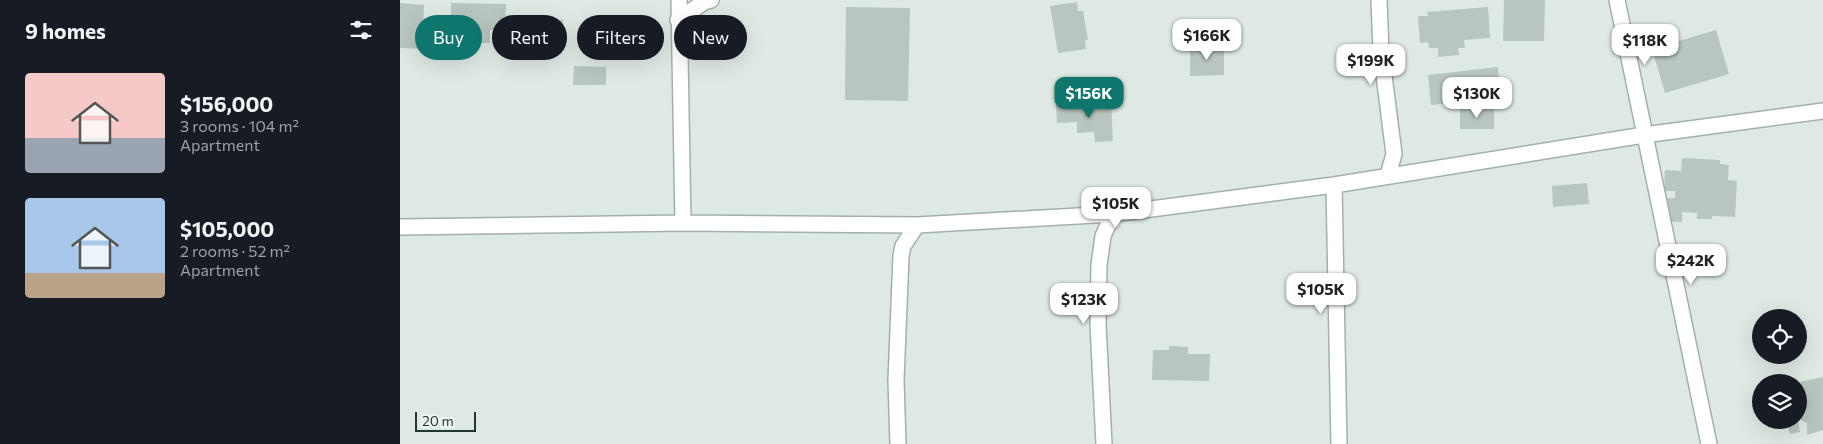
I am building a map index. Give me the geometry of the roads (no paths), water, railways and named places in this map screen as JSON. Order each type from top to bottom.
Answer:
[{"type":"street","points":[[678,15],[679,0]]},
{"type":"street","points":[[685,15],[704,2],[712,0]]},
{"type":"street","points":[[1379,0],[1381,52],[1394,154],[1388,175]]},
{"type":"street","points":[[1617,0],[1708,444]]},
{"type":"street","points":[[679,60],[683,223]]},
{"type":"street","points":[[400,227],[683,223],[917,225],[1113,214],[1334,185],[1644,135],[1823,111]]},
{"type":"street","points":[[1334,185],[1339,444]]},
{"type":"street","points":[[1104,444],[1098,324],[1100,265],[1103,236],[1113,214]]},
{"type":"street","points":[[898,444],[896,380],[901,256],[903,246],[917,225]]}]
